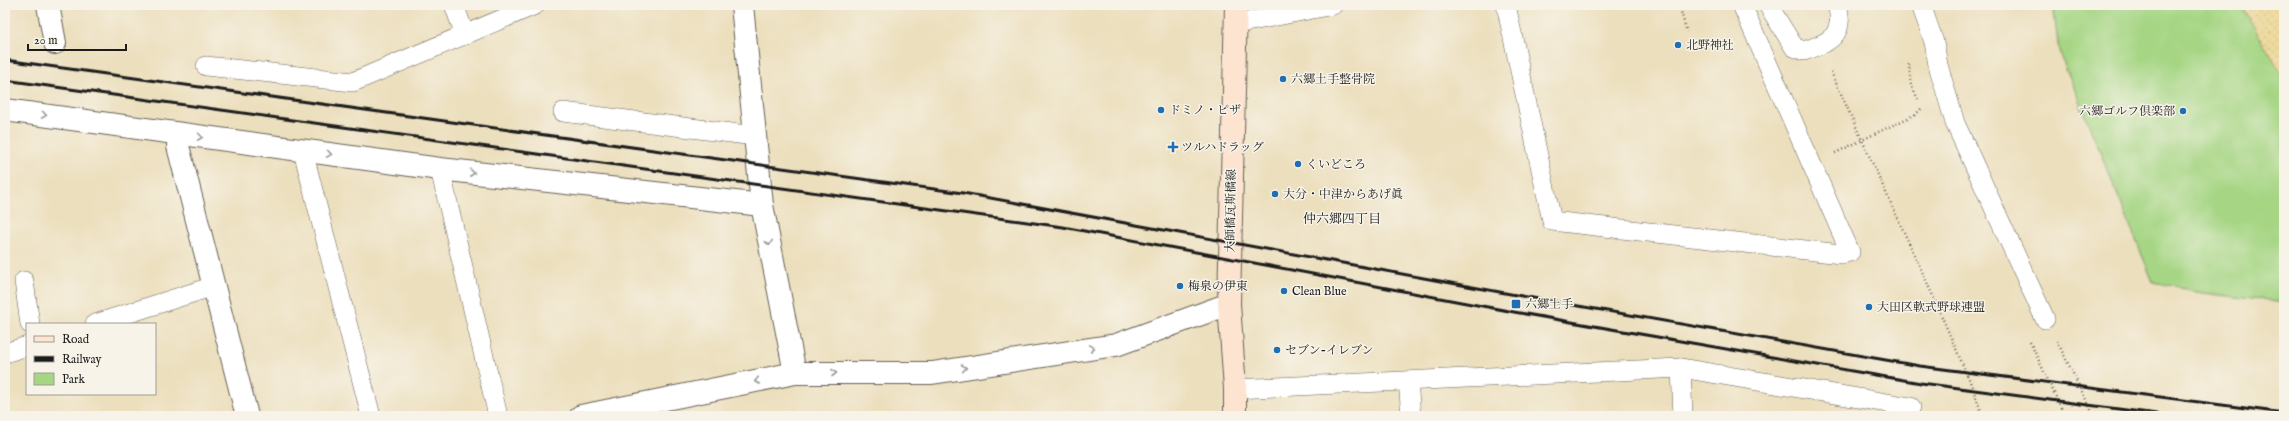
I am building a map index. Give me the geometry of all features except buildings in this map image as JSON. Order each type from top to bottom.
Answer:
[{"type":"street","points":[[48,5],[55,43]]},
{"type":"street","points":[[742,5],[762,205],[795,373]]},
{"type":"street","name":"大師橋瓦斯橋線","points":[[1235,416],[1235,389],[1230,304],[1236,14]]},
{"type":"street","points":[[5,110],[179,135],[440,169],[762,205]]},
{"type":"street","points":[[179,135],[178,146],[247,416]]},
{"type":"street","points":[[581,416],[795,373],[932,373],[1116,345],[1230,304]]},
{"type":"lane","points":[[454,5],[465,35]]},
{"type":"lane","points":[[206,66],[353,82],[535,5]]},
{"type":"lane","points":[[1236,14],[1333,5]]},
{"type":"lane","points":[[1506,5],[1552,221],[1841,254],[1850,252],[1742,5]]},
{"type":"lane","points":[[1768,5],[1794,47],[1804,51],[1819,46],[1834,36],[1840,28],[1837,5]]},
{"type":"lane","points":[[1921,5],[1934,42],[1938,65],[1955,123],[2045,318]]},
{"type":"lane","points":[[563,112],[755,136]]},
{"type":"lane","points":[[304,151],[371,416]]},
{"type":"lane","points":[[440,169],[498,416]]},
{"type":"lane","points":[[24,281],[30,323]]},
{"type":"lane","points":[[98,323],[214,286]]},
{"type":"lane","points":[[5,353],[26,346]]},
{"type":"lane","points":[[1235,389],[1681,368],[1911,407]]},
{"type":"lane","points":[[1681,368],[1683,416]]},
{"type":"lane","points":[[1408,381],[1411,416]]},
{"type":"path","points":[[1679,5],[1687,32]]},
{"type":"path","points":[[1830,72],[1963,365],[1983,416]]},
{"type":"path","points":[[1848,148],[1916,114]]},
{"type":"path","points":[[2045,318],[2094,416]]},
{"type":"path","points":[[2058,416],[2061,408]]},
{"type":"green space","name":"六郷ゴルフ倶楽部","points":[[2053,5],[2284,5],[2284,303],[2203,293],[2153,282],[2059,51]]},
{"type":"sand","points":[[2241,5],[2284,5],[2284,78]]},
{"type":"railway","points":[[5,60],[963,193],[1516,295],[1920,366],[2284,413]]},
{"type":"railway","points":[[5,80],[1063,227],[1514,312],[1921,383],[2172,416]]},
{"type":"place","name":"北野神社","points":[[1678,45]]},
{"type":"place","name":"六郷土手整骨院","points":[[1283,79]]},
{"type":"place","name":"ドミノ・ピザ","points":[[1161,110]]},
{"type":"place","name":"六郷ゴルフ倶楽部","points":[[2183,111]]},
{"type":"place","name":"ツルハドラッグ","points":[[1173,147]]},
{"type":"place","name":"くいどころ","points":[[1298,164]]},
{"type":"place","name":"大分・中津からあげ眞","points":[[1275,194]]},
{"type":"place","name":"梅泉の伊東","points":[[1180,286]]},
{"type":"place","name":"Clean Blue","points":[[1284,291]]},
{"type":"place","name":"六郷土手","points":[[1516,304]]},
{"type":"place","name":"大田区軟式野球連盟","points":[[1869,307]]},
{"type":"place","name":"セブン-イレブン","points":[[1277,350]]},
{"type":"district","name":"仲六郷四丁目","points":[[1342,219]]}]
